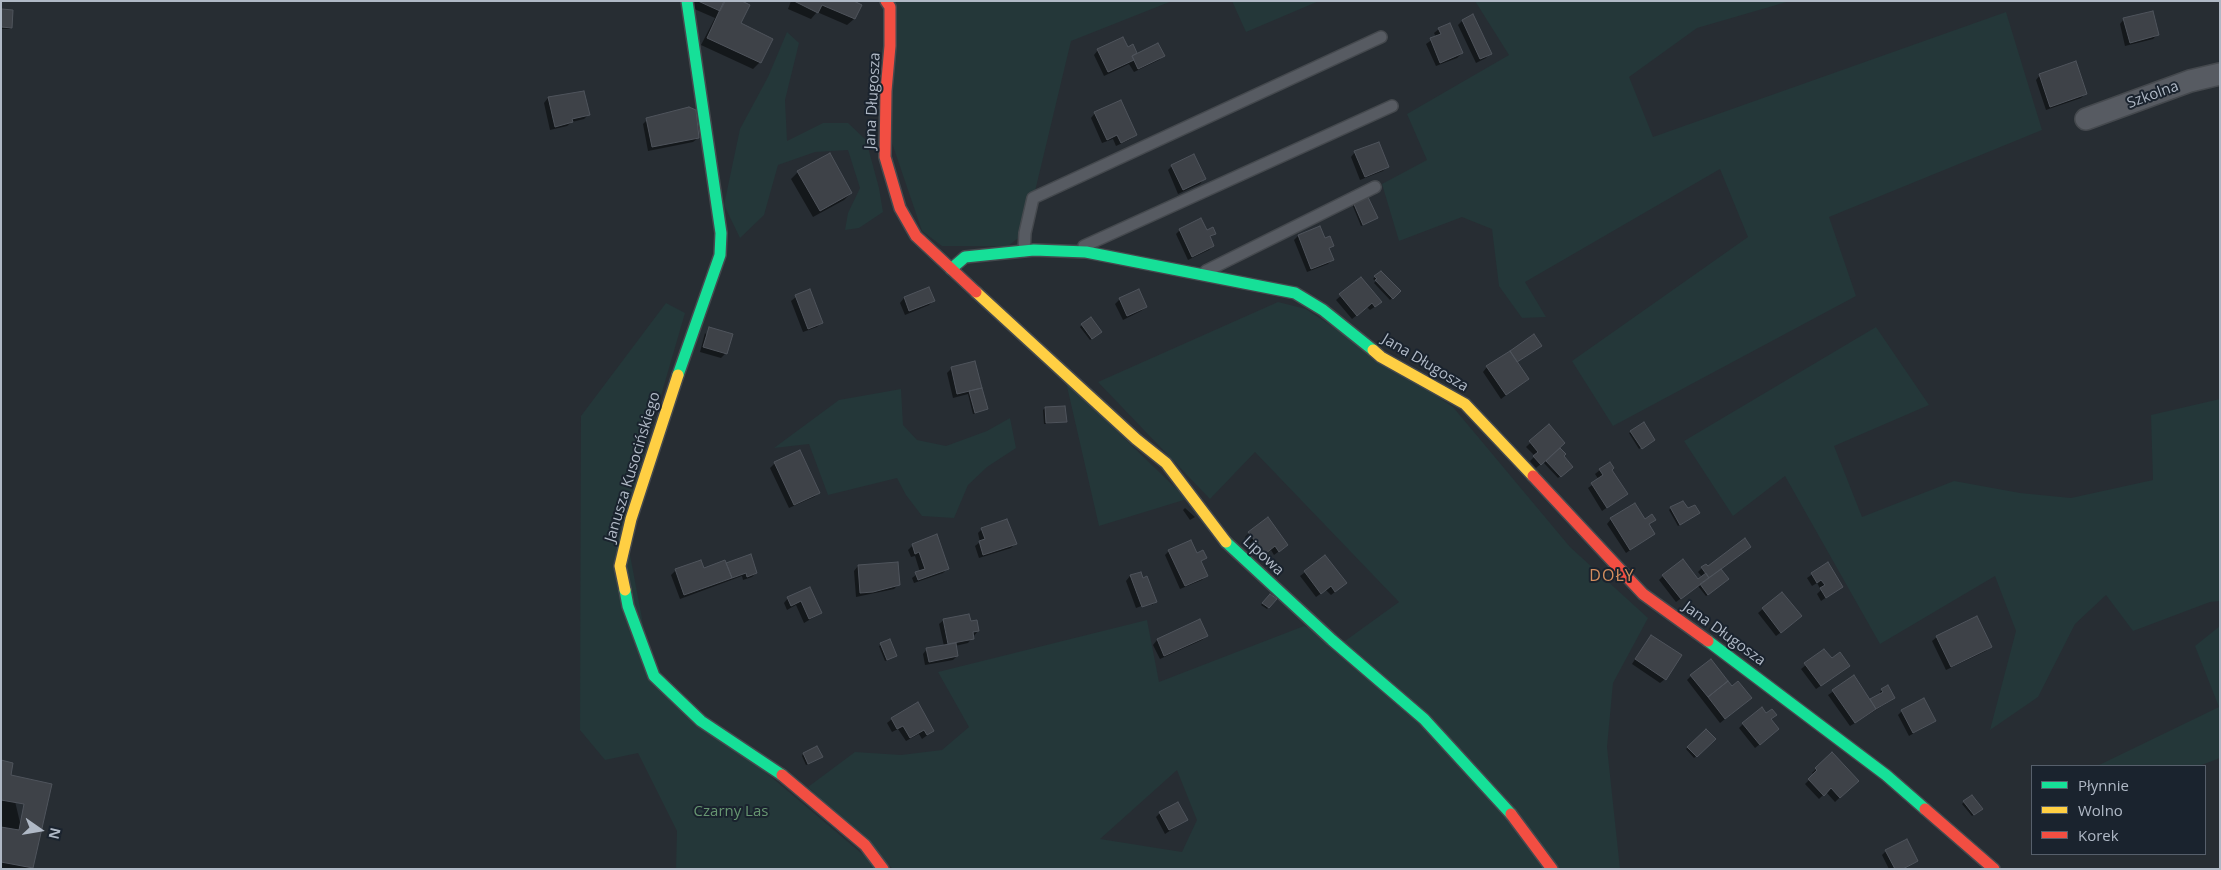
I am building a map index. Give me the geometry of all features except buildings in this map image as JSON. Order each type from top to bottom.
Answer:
[{"type":"street","name":"Janusza Kusocińskiego","points":[[687,1],[721,233],[720,255],[654,441],[631,519],[620,566],[628,606],[654,676],[702,721],[792,782],[865,845],[883,869]]},
{"type":"street","name":"Jana Długosza","points":[[886,1],[890,7],[890,46],[886,91],[885,157],[900,208],[916,236],[951,269],[965,258],[1024,251],[1086,252],[1294,293],[1323,310],[1381,357],[1465,404],[1643,594],[1886,775],[1994,869]]},
{"type":"street","name":"Szkolna","points":[[2086,119],[2190,81],[2220,74]]},
{"type":"street","name":"Lipowa","points":[[951,269],[1136,438],[1166,463],[1228,544],[1332,640],[1424,719],[1517,820],[1552,869]]},
{"type":"lane","points":[[1024,251],[1025,233],[1033,198],[1381,37]]},
{"type":"lane","points":[[1072,252],[1392,106]]},
{"type":"lane","points":[[1201,274],[1375,187]]},
{"type":"green space","points":[[895,1],[1172,1],[1071,41],[1025,233],[1008,246],[942,246],[922,231],[892,143]]},
{"type":"green space","points":[[1232,1],[1319,1],[1246,32]]},
{"type":"green space","points":[[1475,1],[1790,1],[1697,28],[1629,77],[1653,137],[2006,12],[2042,130],[1829,217],[1856,296],[1613,426],[1572,361],[1748,237],[1720,169],[1525,282],[1546,317],[1522,318],[1499,286],[1492,229],[1462,217],[1399,241],[1382,184],[1427,160],[1407,114],[1509,55]]},
{"type":"green space","points":[[787,32],[799,43],[785,100],[787,141],[823,123],[848,123],[866,140],[879,188],[883,212],[859,228],[845,230],[848,213],[860,188],[848,150],[815,152],[778,165],[764,215],[740,238],[724,205],[740,129],[768,77]]},
{"type":"green space","points":[[1278,302],[1306,309],[1453,407],[1570,547],[1648,618],[1613,683],[1607,747],[1620,869],[893,869],[808,787],[855,752],[901,755],[942,750],[969,727],[938,672],[1147,620],[1159,682],[1304,626],[1345,641],[1399,602],[1255,452],[1210,499],[1098,382]],"holes":[[[1177,770],[1197,820],[1182,852],[1100,839]]]},
{"type":"green space","name":"Czarny Las","points":[[666,303],[685,313],[624,523],[653,677],[880,869],[676,869],[677,831],[638,753],[605,760],[580,730],[581,416]]},
{"type":"green space","points":[[1876,327],[1929,405],[1834,446],[1862,517],[1954,481],[2020,493],[2071,498],[2153,480],[2151,415],[2220,399],[2220,601],[2210,602],[2133,631],[2106,595],[2075,624],[2038,697],[1990,730],[2016,631],[1995,576],[1880,644],[1785,476],[1733,516],[1684,441]]},
{"type":"green space","points":[[1066,382],[1187,499],[1099,526]]},
{"type":"green space","points":[[901,389],[903,425],[917,440],[946,446],[987,431],[1010,418],[1016,448],[987,467],[968,485],[954,518],[922,516],[906,495],[897,478],[828,495],[809,444],[774,448],[839,400]]},
{"type":"green space","points":[[2220,626],[2220,758],[2202,765],[2099,765],[2219,707],[2195,646]]},
{"type":"traffic: fast","points":[[678,375],[720,255],[721,233],[687,1]]},
{"type":"traffic: fast","points":[[951,269],[965,257],[1034,250],[1086,252],[1295,293],[1323,310],[1373,350]]},
{"type":"traffic: fast","points":[[1226,542],[1332,640],[1424,719],[1511,814]]},
{"type":"traffic: fast","points":[[625,590],[628,606],[654,676],[701,721],[782,775]]},
{"type":"traffic: fast","points":[[1708,641],[1886,775],[1925,809]]},
{"type":"traffic: slow","points":[[976,292],[1136,439],[1166,463],[1226,542]]},
{"type":"traffic: slow","points":[[1373,350],[1381,357],[1465,404],[1533,476]]},
{"type":"traffic: slow","points":[[625,590],[620,566],[631,519],[678,375]]},
{"type":"traffic: jam","points":[[886,1],[890,7],[890,46],[886,91],[885,157],[900,208],[916,236],[976,292]]},
{"type":"traffic: jam","points":[[1533,476],[1643,594],[1708,641]]},
{"type":"traffic: jam","points":[[782,775],[865,845],[883,869]]},
{"type":"traffic: jam","points":[[1925,809],[1994,869]]},
{"type":"traffic: jam","points":[[1511,814],[1552,869]]},
{"type":"district","name":"DOŁY","points":[[1612,576]]}]
